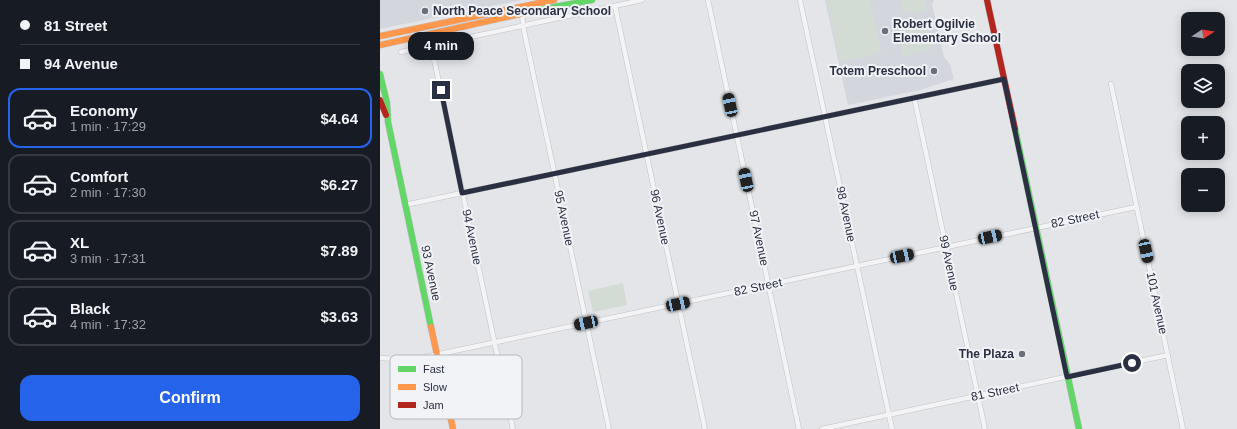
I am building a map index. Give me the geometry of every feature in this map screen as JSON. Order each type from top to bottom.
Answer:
[{"type":"main road","points":[[380,45],[522,10],[554,0]]},
{"type":"main road","points":[[380,36],[522,10],[592,0]]},
{"type":"main road","points":[[987,0],[1078,429]]},
{"type":"main road","name":"93 Avenue","points":[[380,74],[387,103],[388,122]]},
{"type":"main road","name":"93 Avenue","points":[[380,100],[388,122],[437,355]]},
{"type":"main road","name":"93 Avenue","points":[[451,419],[453,429]]},
{"type":"street","points":[[401,52],[642,0]]},
{"type":"street","name":"97 Avenue","points":[[708,0],[799,429]]},
{"type":"street","name":"98 Avenue","points":[[800,0],[892,429]]},
{"type":"street","name":"96 Avenue","points":[[615,6],[704,429]]},
{"type":"street","name":"95 Avenue","points":[[522,10],[523,26],[609,429]]},
{"type":"street","name":"94 Avenue","points":[[431,46],[497,355]]},
{"type":"street","points":[[405,205],[1004,79]]},
{"type":"street","name":"101 Avenue","points":[[1111,84],[1183,429]]},
{"type":"street","name":"99 Avenue","points":[[914,97],[985,429]]},
{"type":"street","name":"82 Street","points":[[437,355],[1136,207]]},
{"type":"street","name":"81 Street","points":[[822,429],[1168,355]]},
{"type":"street","name":"82 Street","points":[[380,358],[390,359]]},
{"type":"street","name":"94 Avenue","points":[[511,419],[513,429]]},
{"type":"shaded area","name":"North Peace Secondary School","points":[[380,0],[521,0],[380,29]]},
{"type":"shaded area","name":"Robert Ogilvie Elementary School","points":[[825,0],[934,0],[932,4],[944,57],[950,64],[954,79],[920,90],[848,105]]},
{"type":"shaded area","points":[[827,0],[870,0],[881,53],[840,62]]},
{"type":"shaded area","points":[[901,0],[925,0],[927,10],[904,14]]},
{"type":"shaded area","points":[[926,19],[932,49],[912,53],[909,56],[903,56],[901,46],[904,44],[901,25]]},
{"type":"shaded area","points":[[623,283],[627,305],[593,312],[588,291]]},
{"type":"traffic: fast","points":[[538,10],[592,0]]},
{"type":"traffic: fast","points":[[380,74],[387,103],[388,122],[431,327]]},
{"type":"traffic: fast","points":[[1015,129],[1079,429]]},
{"type":"traffic: slow","points":[[380,36],[554,0]]},
{"type":"traffic: slow","points":[[380,45],[538,10]]},
{"type":"traffic: slow","points":[[431,327],[437,355]]},
{"type":"traffic: slow","points":[[451,419],[453,429]]},
{"type":"traffic: jam","points":[[987,0],[1015,129]]},
{"type":"traffic: jam","points":[[380,100],[386,115]]},
{"type":"place","name":"North Peace Secondary School","points":[[425,11]]},
{"type":"place","name":"Robert Ogilvie Elementary School","points":[[885,31]]},
{"type":"place","name":"Totem Preschool","points":[[934,71]]},
{"type":"place","name":"The Plaza","points":[[1022,354]]},
{"type":"route","points":[[441,90],[462,193],[1004,79],[1067,377],[1132,363]]}]
